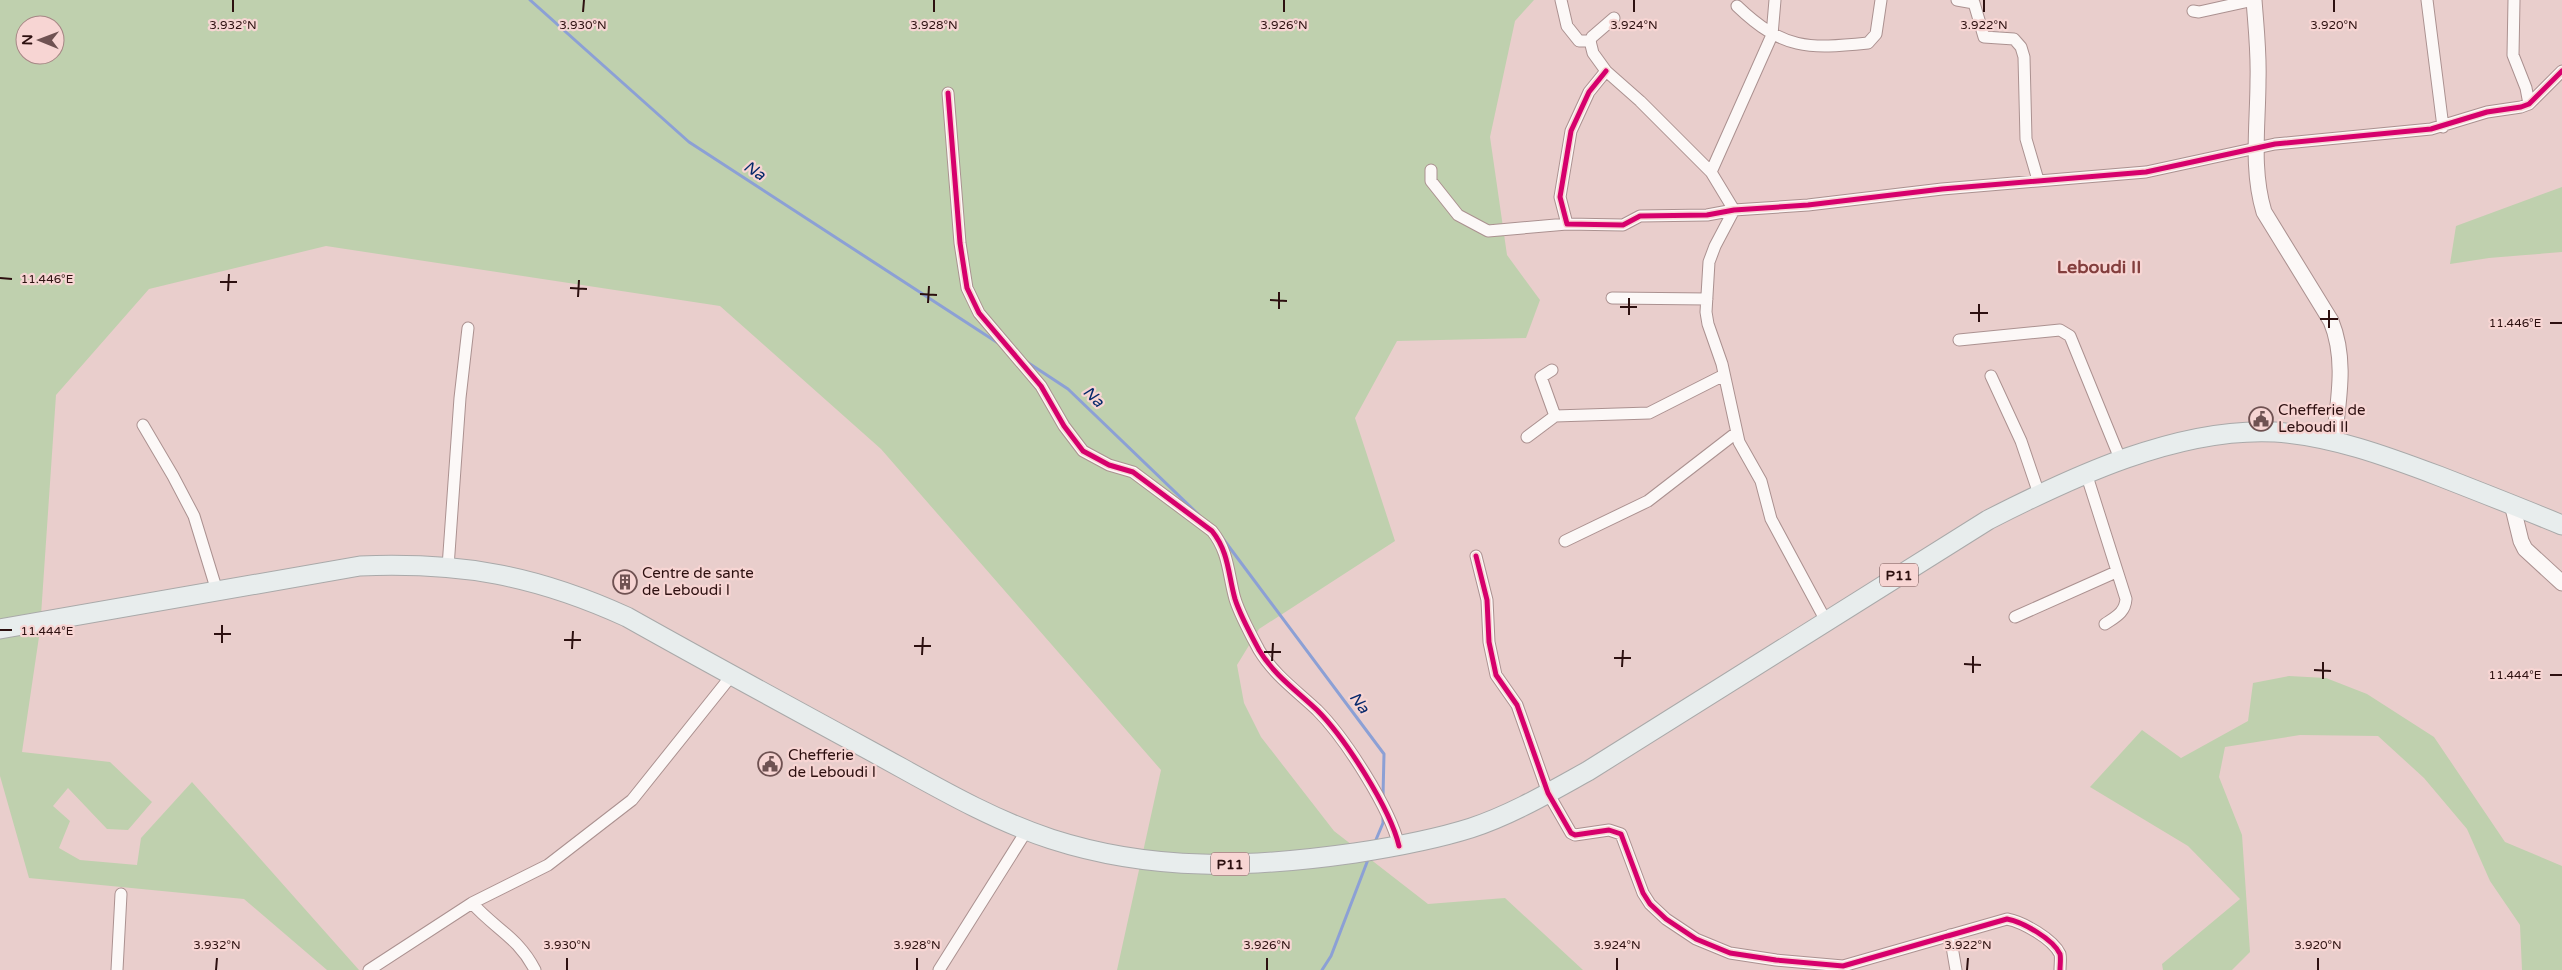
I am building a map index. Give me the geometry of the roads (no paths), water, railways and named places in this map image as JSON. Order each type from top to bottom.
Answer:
[{"type":"main road","name":"P11","points":[[0,628],[360,566],[402,564],[448,567],[501,574],[540,583],[586,598],[627,617],[956,798],[1027,830],[1083,848],[1145,861],[1177,865],[1257,863],[1316,858],[1399,846],[1440,838],[1474,827],[1548,793],[1588,771],[1988,520],[2086,473],[2192,440],[2234,434],[2272,432],[2301,434],[2334,442],[2417,468],[2562,525]]},
{"type":"street","points":[[1561,0],[1567,26],[1579,41],[1590,41],[1614,18]]},
{"type":"street","points":[[1711,172],[1772,35],[1775,0]]},
{"type":"street","points":[[1738,6],[1757,25],[1772,35],[1796,45],[1868,43],[1876,34],[1881,0]]},
{"type":"street","points":[[1957,0],[1974,3],[1984,37],[2014,39],[2021,47],[2024,56],[2026,139],[2038,180]]},
{"type":"street","points":[[2193,11],[2199,12],[2254,0],[2258,74],[2254,151],[2260,199],[2264,212],[2331,322],[2339,340],[2341,370],[2334,442]]},
{"type":"street","points":[[2427,0],[2443,127]]},
{"type":"street","points":[[2514,0],[2513,54],[2526,88],[2529,104]]},
{"type":"street","points":[[1590,41],[1593,53],[1606,71],[1640,101],[1711,172],[1734,210]]},
{"type":"street","points":[[1567,224],[1560,197],[1571,131],[1588,92],[1606,71]]},
{"type":"street","points":[[1431,170],[1431,180],[1458,216],[1488,232],[1567,224],[1623,225],[1640,216],[1707,215],[1734,210],[1808,205],[2038,180],[2146,172],[2254,151],[2275,144],[2443,127],[2487,112],[2529,104],[2562,71]]},
{"type":"street","points":[[948,94],[961,252],[966,288],[979,313],[1041,386],[1064,426],[1083,451],[1109,465],[1133,472],[1212,531],[1228,559],[1236,601],[1260,651],[1296,694],[1317,711],[1337,735],[1379,798],[1394,825],[1399,846]]},
{"type":"street","points":[[1734,210],[1711,254],[1707,299],[1708,324],[1724,375],[1736,433],[1761,481],[1771,519],[1826,621]]},
{"type":"street","points":[[1612,298],[1707,299]]},
{"type":"street","points":[[448,567],[460,398],[468,328]]},
{"type":"street","points":[[1959,340],[2060,330],[2066,333],[2070,336],[2082,362],[2121,461]]},
{"type":"street","points":[[1552,370],[1541,377],[1554,416]]},
{"type":"street","points":[[1527,437],[1554,416],[1649,413],[1724,375]]},
{"type":"street","points":[[1991,376],[2021,441],[2039,494]]},
{"type":"street","points":[[143,425],[194,516],[217,590]]},
{"type":"street","points":[[1565,541],[1648,501],[1736,433]]},
{"type":"street","points":[[2086,473],[2126,599],[2126,607],[2121,613],[2105,624]]},
{"type":"street","points":[[2512,504],[2525,549],[2562,583]]},
{"type":"street","points":[[1476,556],[1486,600],[1489,642],[1496,675],[1517,705],[1548,793],[1571,833],[1575,836],[1609,830],[1621,834],[1643,893],[1650,904],[1666,919],[1713,948],[1730,953],[1776,960],[1843,966],[1999,920],[2015,920],[2053,945],[2060,955],[2060,970]]},
{"type":"street","points":[[2015,617],[2116,572]]},
{"type":"street","points":[[370,970],[472,903],[548,865],[632,800],[732,676]]},
{"type":"street","points":[[939,970],[1027,830]]},
{"type":"street","points":[[117,970],[121,894]]},
{"type":"street","points":[[472,903],[516,941],[525,951],[535,970]]},
{"type":"street","points":[[1950,935],[1956,970]]},
{"type":"waterway","name":"Na","points":[[530,0],[689,142],[998,343]]},
{"type":"waterway","name":"Na","points":[[1027,362],[1068,389],[1199,515]]},
{"type":"waterway","name":"Na","points":[[1221,536],[1384,754],[1383,796]]},
{"type":"waterway","name":"Na","points":[[1375,842],[1383,823],[1383,815]]},
{"type":"waterway","name":"Na","points":[[1322,970],[1331,956],[1369,857]]},
{"type":"place","name":"Chefferie de Leboudi II","points":[[2261,419]]},
{"type":"place","name":"Centre de sante de Leboudi I","points":[[625,582]]},
{"type":"place","name":"Chefferie de Leboudi I","points":[[770,764]]},
{"type":"district","name":"Leboudi II","points":[[2099,267]]}]
